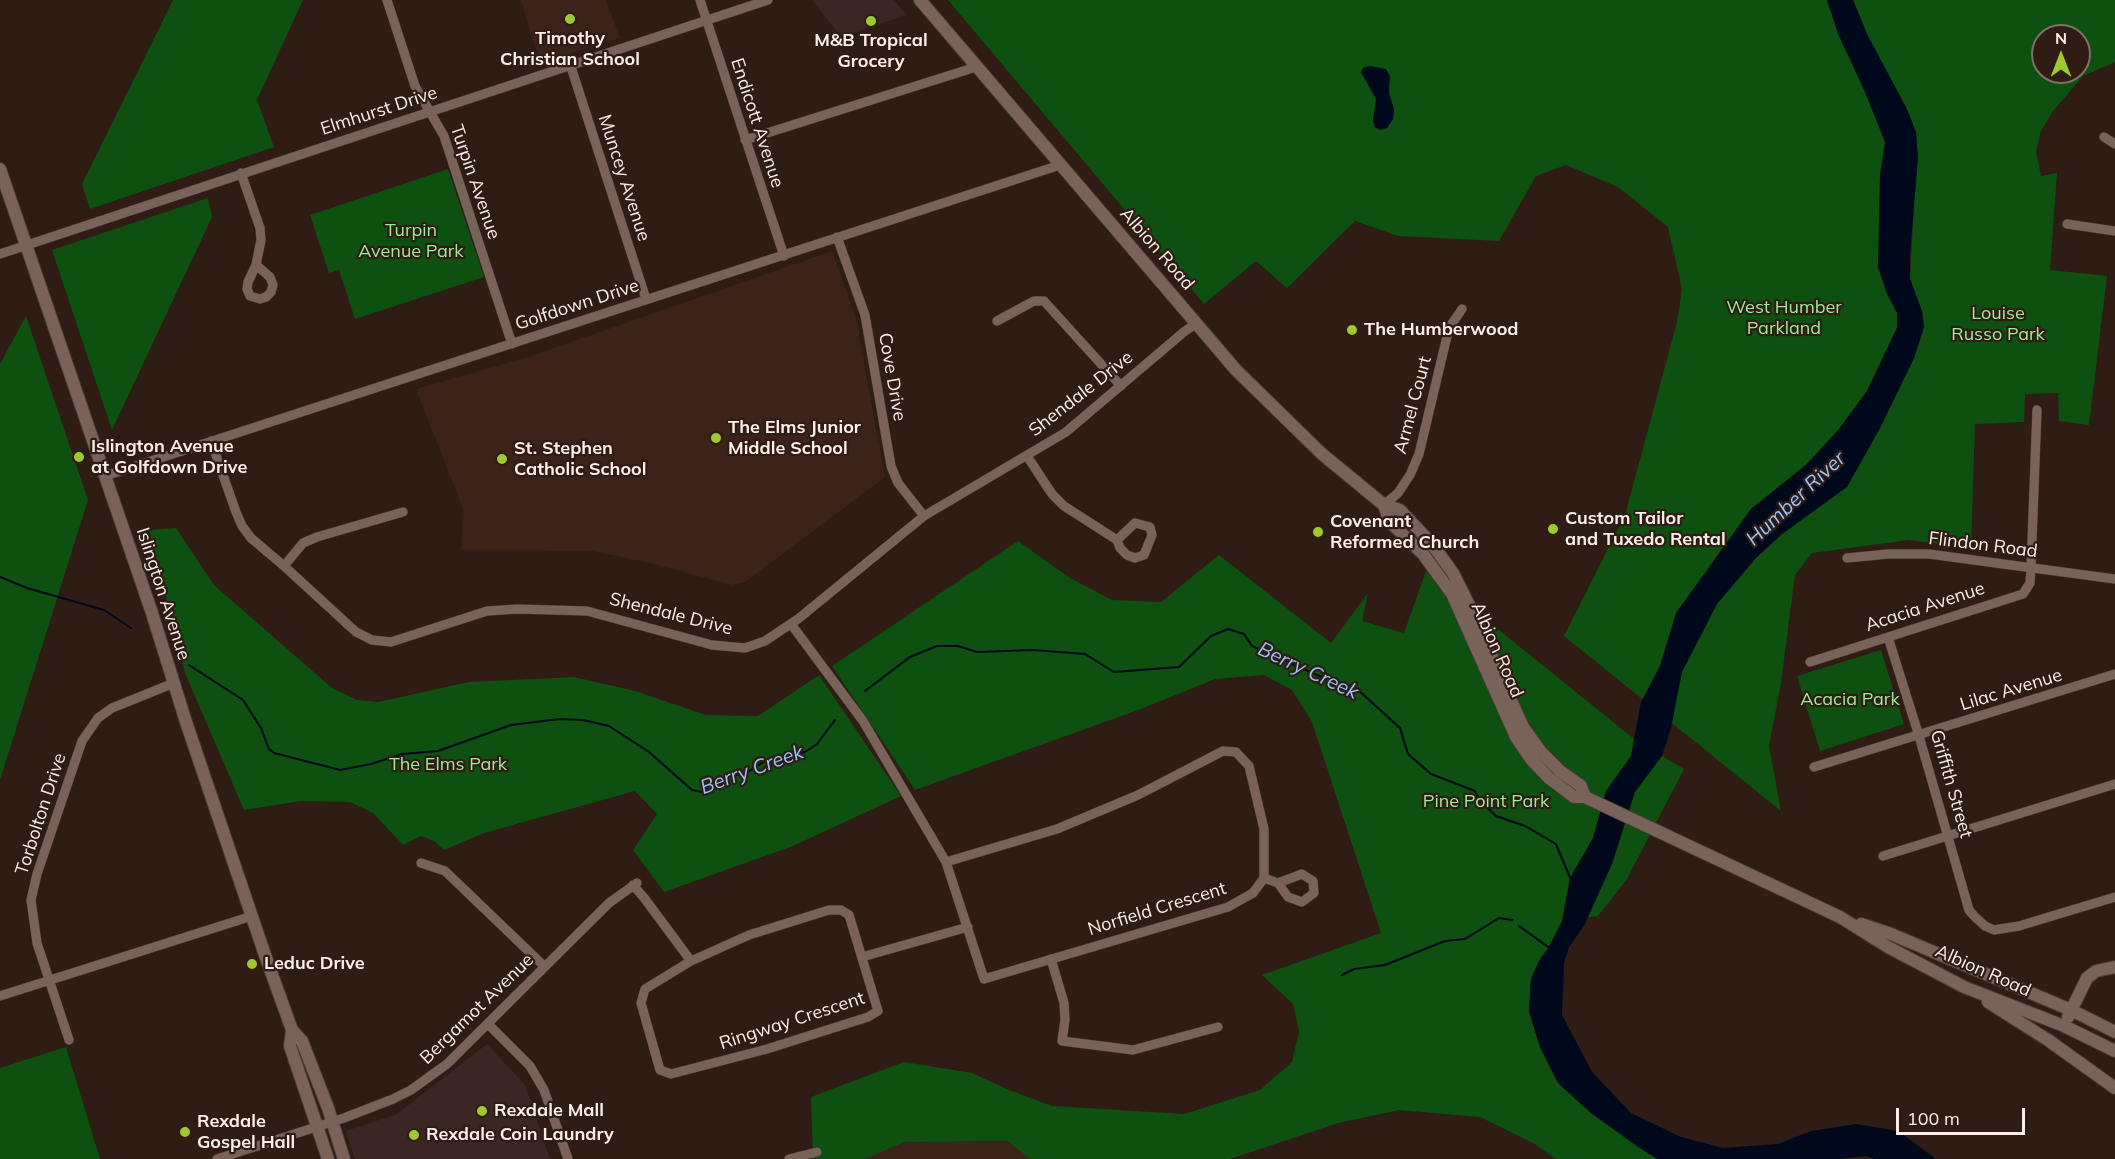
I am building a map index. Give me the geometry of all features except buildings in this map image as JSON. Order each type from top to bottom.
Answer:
[{"type":"main road","name":"Albion Road","points":[[920,0],[1236,370],[1322,454],[1384,504],[1400,510],[1432,544],[1467,601],[1523,727],[1541,752],[1560,771],[1581,786],[1585,797],[1840,917],[1891,934],[2071,1010],[2115,1032]]},
{"type":"main road","name":"Islington Avenue","points":[[0,169],[152,613],[252,916],[292,1030],[302,1041],[344,1159]]},
{"type":"main road","name":"Albion Road","points":[[1840,917],[1887,947],[1964,987],[2064,1026],[2115,1051]]},
{"type":"main road","points":[[2064,1026],[2087,978],[2096,971],[2115,967]]},
{"type":"main road","points":[[1964,987],[2048,1040],[2115,1088]]},
{"type":"main road","name":"Islington Avenue","points":[[292,1030],[290,1046],[328,1159]]},
{"type":"street","name":"Turpin Avenue","points":[[387,0],[416,86],[444,136],[512,344]]},
{"type":"street","name":"Endicott Avenue","points":[[700,0],[784,256]]},
{"type":"street","name":"Elmhurst Drive","points":[[0,254],[768,0]]},
{"type":"street","name":"Muncey Avenue","points":[[571,67],[646,299]]},
{"type":"street","points":[[745,140],[976,67]]},
{"type":"street","points":[[2104,137],[2115,144]]},
{"type":"street","name":"Golfdown Drive","points":[[105,476],[1060,165]]},
{"type":"street","points":[[241,173],[261,234],[256,264]]},
{"type":"street","points":[[2067,224],[2115,231]]},
{"type":"street","name":"Cove Drive","points":[[837,237],[865,315],[891,466],[898,483],[924,516]]},
{"type":"street","points":[[997,321],[1034,301],[1044,301],[1121,386]]},
{"type":"street","name":"Armel Court","points":[[1384,504],[1398,493],[1410,475],[1419,454],[1449,328],[1462,309]]},
{"type":"street","name":"Shendale Drive","points":[[211,441],[242,526],[251,538],[356,632],[372,640],[391,642],[487,611],[517,609],[587,611],[712,645],[745,648],[765,641],[791,624],[924,516],[1066,432],[1185,331],[1197,324]]},
{"type":"street","points":[[2031,567],[2037,410]]},
{"type":"street","points":[[1027,456],[1052,494],[1064,506],[1117,540]]},
{"type":"street","points":[[284,566],[303,543],[403,512]]},
{"type":"street","name":"Flindon Road","points":[[1847,558],[1888,554],[1929,554],[2115,579]]},
{"type":"street","name":"Acacia Avenue","points":[[1810,662],[2023,594],[2030,582],[2031,567]]},
{"type":"street","name":"Norfield Crescent","points":[[791,624],[862,721],[946,862],[984,979],[1228,907],[1253,893],[1264,878]]},
{"type":"street","name":"Griffith Street","points":[[1888,637],[1970,910],[1985,926],[1994,930],[2019,926],[2115,897]]},
{"type":"street","name":"Lilac Avenue","points":[[1814,767],[2115,675]]},
{"type":"street","name":"Torbolton Drive","points":[[69,1040],[38,944],[31,900],[37,874],[82,741],[98,718],[112,708],[174,683]]},
{"type":"street","points":[[946,862],[1057,829],[1138,795],[1223,752],[1236,752],[1249,766],[1264,829],[1264,878],[1278,883]]},
{"type":"street","points":[[1883,856],[2115,784]]},
{"type":"street","points":[[421,863],[446,871],[544,966]]},
{"type":"street","name":"Bergamot Avenue","points":[[217,1159],[393,1099],[437,1073],[609,903],[635,884],[691,961]]},
{"type":"street","name":"Ringway Crescent","points":[[829,910],[841,910],[849,915],[862,957],[878,1011],[868,1017],[793,1041],[671,1074],[660,1070],[641,1003],[645,989],[691,961],[749,935],[829,910]]},
{"type":"street","points":[[0,996],[252,916]]},
{"type":"street","points":[[862,957],[968,927]]},
{"type":"street","points":[[1051,959],[1064,1003],[1062,1041],[1133,1050],[1218,1027]]},
{"type":"street","points":[[488,1024],[530,1066],[544,1090],[568,1159]]},
{"type":"street","points":[[789,1159],[817,1152]]},
{"type":"shaded area","name":"Timothy Christian School","points":[[521,0],[606,0],[620,38],[540,63]]},
{"type":"shaded area","points":[[812,0],[894,0],[906,15],[841,37]]},
{"type":"shaded area","name":"The Elms Junior Middle School","points":[[832,251],[856,318],[885,477],[745,582],[732,585],[650,563],[592,551],[461,550],[463,509],[416,389],[528,357]]},
{"type":"shaded area","points":[[487,1044],[525,1085],[550,1159],[355,1159],[346,1131],[397,1114]]},
{"type":"shaded area","points":[[1007,1141],[1030,1159],[864,1159],[906,1142]]},
{"type":"green space","points":[[173,0],[303,0],[257,100],[274,147],[90,209],[82,184]]},
{"type":"green space","points":[[948,0],[1827,0],[1839,36],[1867,34],[1853,0],[2115,0],[2115,62],[2091,72],[2091,24],[2031,24],[2031,84],[2076,84],[2053,111],[2041,131],[2036,151],[2041,176],[2057,173],[2050,270],[2107,276],[2089,425],[2059,421],[2058,393],[2025,394],[2024,422],[1975,424],[1971,548],[1909,540],[1812,553],[1795,575],[1781,683],[1769,746],[1781,811],[1564,636],[1625,515],[1677,322],[1682,289],[1668,227],[1618,187],[1566,165],[1536,176],[1499,241],[1398,236],[1355,221],[1287,288],[1256,261],[1204,304]],"holes":[[[1914,205],[1910,279],[1922,311],[1924,327],[1914,358],[1880,428],[1847,486],[1782,534],[1756,558],[1716,559],[1751,509],[1807,464],[1839,429],[1867,391],[1897,328],[1897,313]]]},
{"type":"green space","name":"Turpin Avenue Park","points":[[448,169],[484,277],[355,319],[339,270],[329,273],[310,215]]},
{"type":"green space","points":[[208,198],[212,217],[112,430],[52,250]]},
{"type":"green space","points":[[26,316],[88,500],[0,780],[0,364]]},
{"type":"green space","name":"The Elms Park","points":[[176,528],[214,585],[332,688],[357,700],[378,702],[469,682],[574,677],[635,691],[706,715],[758,716],[819,675],[901,796],[793,846],[664,892],[633,850],[657,814],[635,791],[484,833],[444,850],[434,841],[421,836],[403,845],[373,813],[350,802],[301,801],[244,810],[185,673],[149,530]]},
{"type":"green space","name":"Pine Point Park","points":[[1018,541],[1070,578],[1112,600],[1161,602],[1219,555],[1331,643],[1368,593],[1362,621],[1404,633],[1426,571],[1634,739],[1684,769],[1627,879],[1598,916],[1562,921],[1531,979],[1529,1011],[1540,1047],[1558,1083],[1591,1113],[1657,1159],[1556,1159],[1533,1143],[1480,1117],[1399,1110],[1338,1123],[1230,1159],[1030,1159],[1007,1141],[906,1142],[864,1159],[813,1159],[811,1097],[904,1062],[972,1073],[1052,1106],[1184,1114],[1260,1090],[1292,1062],[1299,1031],[1293,1004],[1262,975],[1381,933],[1312,722],[1292,690],[1264,675],[1215,679],[1141,709],[915,790],[832,666]]},
{"type":"green space","name":"Acacia Park","points":[[1881,650],[1904,724],[1820,751],[1797,676]]},
{"type":"green space","points":[[66,1047],[100,1159],[0,1159],[0,1068]]},
{"type":"water","name":"Humber River","points":[[1827,0],[1853,0],[1867,34],[1907,109],[1916,132],[1918,158],[1910,279],[1922,311],[1924,327],[1914,358],[1880,428],[1847,487],[1782,534],[1756,558],[1717,604],[1682,672],[1671,728],[1662,756],[1635,792],[1612,864],[1584,926],[1569,947],[1564,963],[1562,1015],[1592,1072],[1631,1113],[1681,1137],[1723,1148],[1778,1144],[1811,1131],[1856,1124],[1898,1131],[1936,1159],[1874,1159],[1867,1156],[1840,1159],[1657,1159],[1591,1113],[1558,1083],[1540,1047],[1529,1011],[1531,979],[1562,921],[1570,878],[1593,838],[1606,791],[1631,756],[1641,702],[1660,666],[1676,613],[1751,509],[1807,464],[1839,429],[1867,391],[1897,328],[1897,313],[1887,294],[1878,267],[1880,175],[1885,142],[1839,36]]},
{"type":"water","points":[[1370,66],[1386,69],[1390,76],[1389,93],[1394,109],[1393,119],[1387,128],[1380,130],[1375,127],[1373,121],[1376,99],[1361,72],[1363,68]]},
{"type":"waterway","name":"Berry Creek","points":[[0,577],[27,588],[104,610],[131,628]]},
{"type":"waterway","name":"Berry Creek","points":[[865,691],[910,657],[937,646],[958,646],[977,652],[1033,650],[1085,654],[1114,672],[1179,667],[1211,636],[1228,629],[1244,634],[1252,646],[1317,675],[1357,689],[1400,728],[1408,754],[1431,774],[1475,791],[1480,801],[1496,816],[1525,826],[1556,844],[1571,880]]},
{"type":"waterway","name":"Berry Creek","points":[[189,665],[243,700],[261,728],[269,749],[274,753],[340,770],[371,764],[402,754],[438,751],[511,725],[560,719],[583,720],[609,726],[649,752],[692,790],[702,792],[717,779],[746,773],[767,760],[805,752],[817,744],[835,720]]},
{"type":"waterway","points":[[1342,975],[1354,969],[1385,965],[1445,941],[1465,939],[1499,918],[1512,920]]},
{"type":"waterway","points":[[1519,926],[1551,949]]},
{"type":"place","name":"Timothy Christian School","points":[[570,19]]},
{"type":"place","name":"M&B Tropical Grocery","points":[[871,21]]},
{"type":"place","name":"The Humberwood","points":[[1352,330]]},
{"type":"place","name":"The Elms Junior Middle School","points":[[716,438]]},
{"type":"place","name":"Islington Avenue at Golfdown Drive","points":[[79,457]]},
{"type":"place","name":"St. Stephen Catholic School","points":[[502,459]]},
{"type":"place","name":"Custom Tailor and Tuxedo Rental","points":[[1553,529]]},
{"type":"place","name":"Covenant Reformed Church","points":[[1318,532]]},
{"type":"place","name":"Leduc Drive","points":[[252,964]]},
{"type":"place","name":"Rexdale Mall","points":[[482,1111]]},
{"type":"place","name":"Rexdale Gospel Hall","points":[[185,1132]]},
{"type":"place","name":"Rexdale Coin Laundry","points":[[414,1135]]},
{"type":"park label","name":"West Humber Parkland","points":[[1784,318]]},
{"type":"park label","name":"Louise Russo Park","points":[[1998,324]]}]
